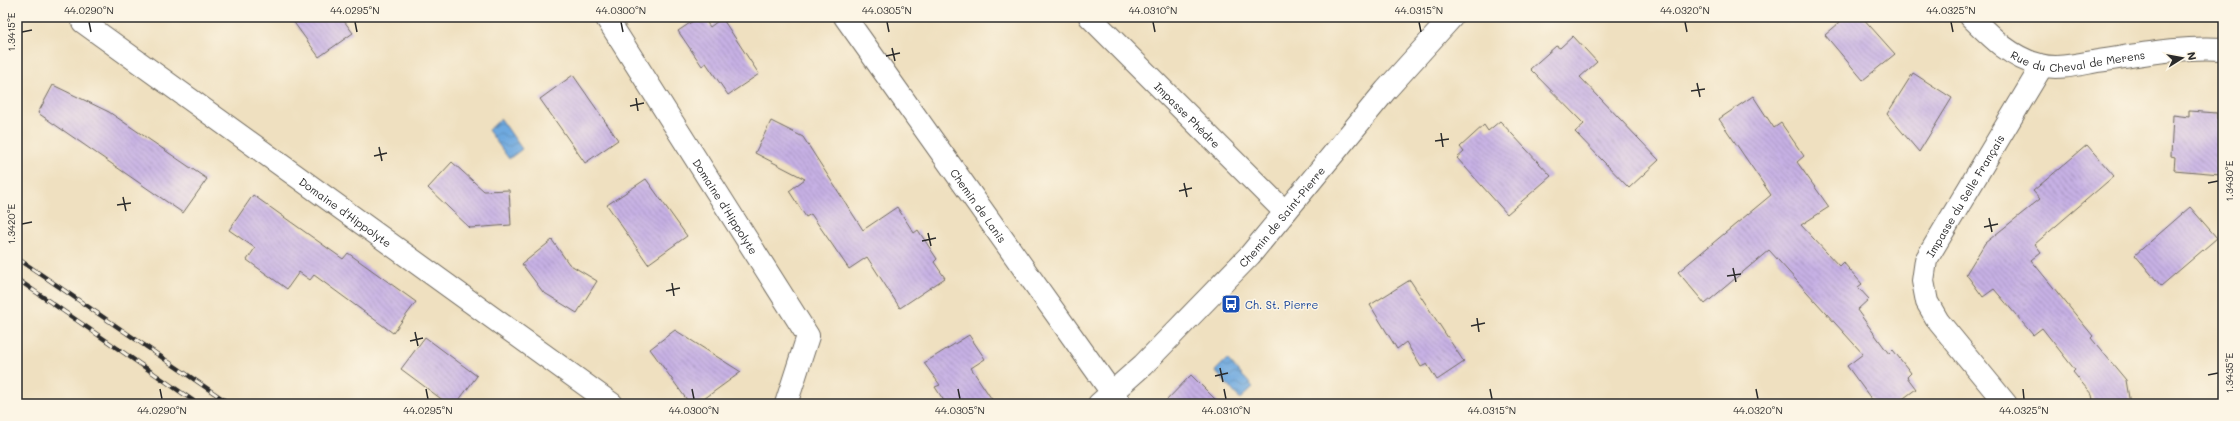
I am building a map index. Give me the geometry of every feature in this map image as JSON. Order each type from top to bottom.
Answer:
[{"type":"street","name":"Domaine d'Hippolyte","points":[[83,17],[84,22],[612,404]]},
{"type":"street","name":"Domaine d'Hippolyte","points":[[606,17],[808,336],[786,404]]},
{"type":"street","name":"Chemin de Lanis","points":[[845,17],[1110,400]]},
{"type":"street","name":"Impasse Phèdre","points":[[1090,17],[1285,212]]},
{"type":"street","name":"Chemin de Saint-Pierre","points":[[1110,400],[1228,278],[1386,90],[1452,17]]},
{"type":"street","name":"Rue du Cheval de Merens","points":[[1971,17],[2006,50],[2024,60],[2042,66],[2066,66],[2169,51],[2223,49]]},
{"type":"street","name":"Impasse du Selle Français","points":[[2006,404],[1938,321],[1927,302],[1923,281],[1926,260],[2042,66]]},
{"type":"water","points":[[501,119],[522,149],[509,159],[488,130]]},
{"type":"water","points":[[1227,359],[1253,387],[1240,399],[1215,371]]},
{"type":"building","points":[[290,17],[341,17],[353,33],[319,57]]},
{"type":"building","points":[[699,17],[703,17],[710,27],[722,18],[759,74],[728,95],[706,63],[702,66],[678,31]]},
{"type":"building","points":[[1846,17],[1862,17],[1895,54],[1863,80],[1825,35]]},
{"type":"building","points":[[1573,36],[1597,62],[1580,77],[1659,160],[1629,188],[1575,132],[1584,124],[1530,69],[1556,46],[1560,48]]},
{"type":"building","points":[[1913,73],[1952,98],[1919,152],[1887,114]]},
{"type":"building","points":[[573,75],[618,140],[585,163],[540,99]]},
{"type":"building","points":[[53,85],[109,112],[207,179],[183,213],[38,113]]},
{"type":"building","points":[[1753,96],[1774,128],[1781,123],[1804,156],[1797,162],[1829,207],[1801,225],[1839,266],[1843,262],[1862,284],[1858,287],[1869,299],[1857,310],[1889,354],[1893,350],[1911,373],[1907,377],[1916,389],[1896,404],[1875,404],[1847,366],[1863,354],[1769,250],[1705,304],[1678,272],[1771,195],[1719,119]]},
{"type":"building","points":[[2189,111],[2217,113],[2217,119],[2223,119],[2223,157],[2220,174],[2174,170],[2175,157],[2171,156],[2173,115],[2189,117]]},
{"type":"building","points":[[771,121],[803,137],[863,230],[897,207],[914,233],[918,230],[937,259],[934,262],[945,278],[900,308],[867,257],[849,269],[811,214],[806,217],[789,191],[805,179],[755,153]]},
{"type":"building","points":[[1500,121],[1551,176],[1507,214],[1457,158],[1464,152],[1460,147],[1484,125],[1488,131]]},
{"type":"building","points":[[2087,145],[2114,176],[2035,244],[2041,252],[2031,260],[2093,336],[2091,338],[2126,380],[2130,404],[2094,404],[2092,395],[2073,372],[2075,370],[2042,328],[2033,335],[1994,289],[1983,297],[1966,274],[1985,243],[2040,199],[2033,191]]},
{"type":"building","points":[[452,162],[484,191],[509,190],[511,225],[470,228],[428,188]]},
{"type":"building","points":[[646,179],[687,236],[648,264],[607,205]]},
{"type":"building","points":[[253,195],[343,259],[348,253],[416,302],[393,333],[314,275],[310,280],[299,272],[287,289],[247,260],[255,248],[229,230]]},
{"type":"building","points":[[2190,207],[2217,238],[2161,286],[2135,255]]},
{"type":"building","points":[[552,240],[569,264],[597,281],[577,313],[543,292],[522,264]]},
{"type":"building","points":[[1410,280],[1464,362],[1437,380],[1427,364],[1421,367],[1406,342],[1397,349],[1370,305]]},
{"type":"building","points":[[675,330],[741,372],[697,404],[690,404],[650,349]]},
{"type":"building","points":[[969,335],[985,359],[971,368],[995,404],[946,404],[935,387],[940,385],[924,363]]},
{"type":"building","points":[[425,337],[477,376],[456,404],[448,404],[401,369]]},
{"type":"building","points":[[1191,375],[1220,404],[1163,404]]},
{"type":"railway","points":[[17,258],[230,404]]},
{"type":"railway","points":[[17,279],[198,404]]},
{"type":"place","name":"Ch. St. Pierre","points":[[1231,304]]}]
